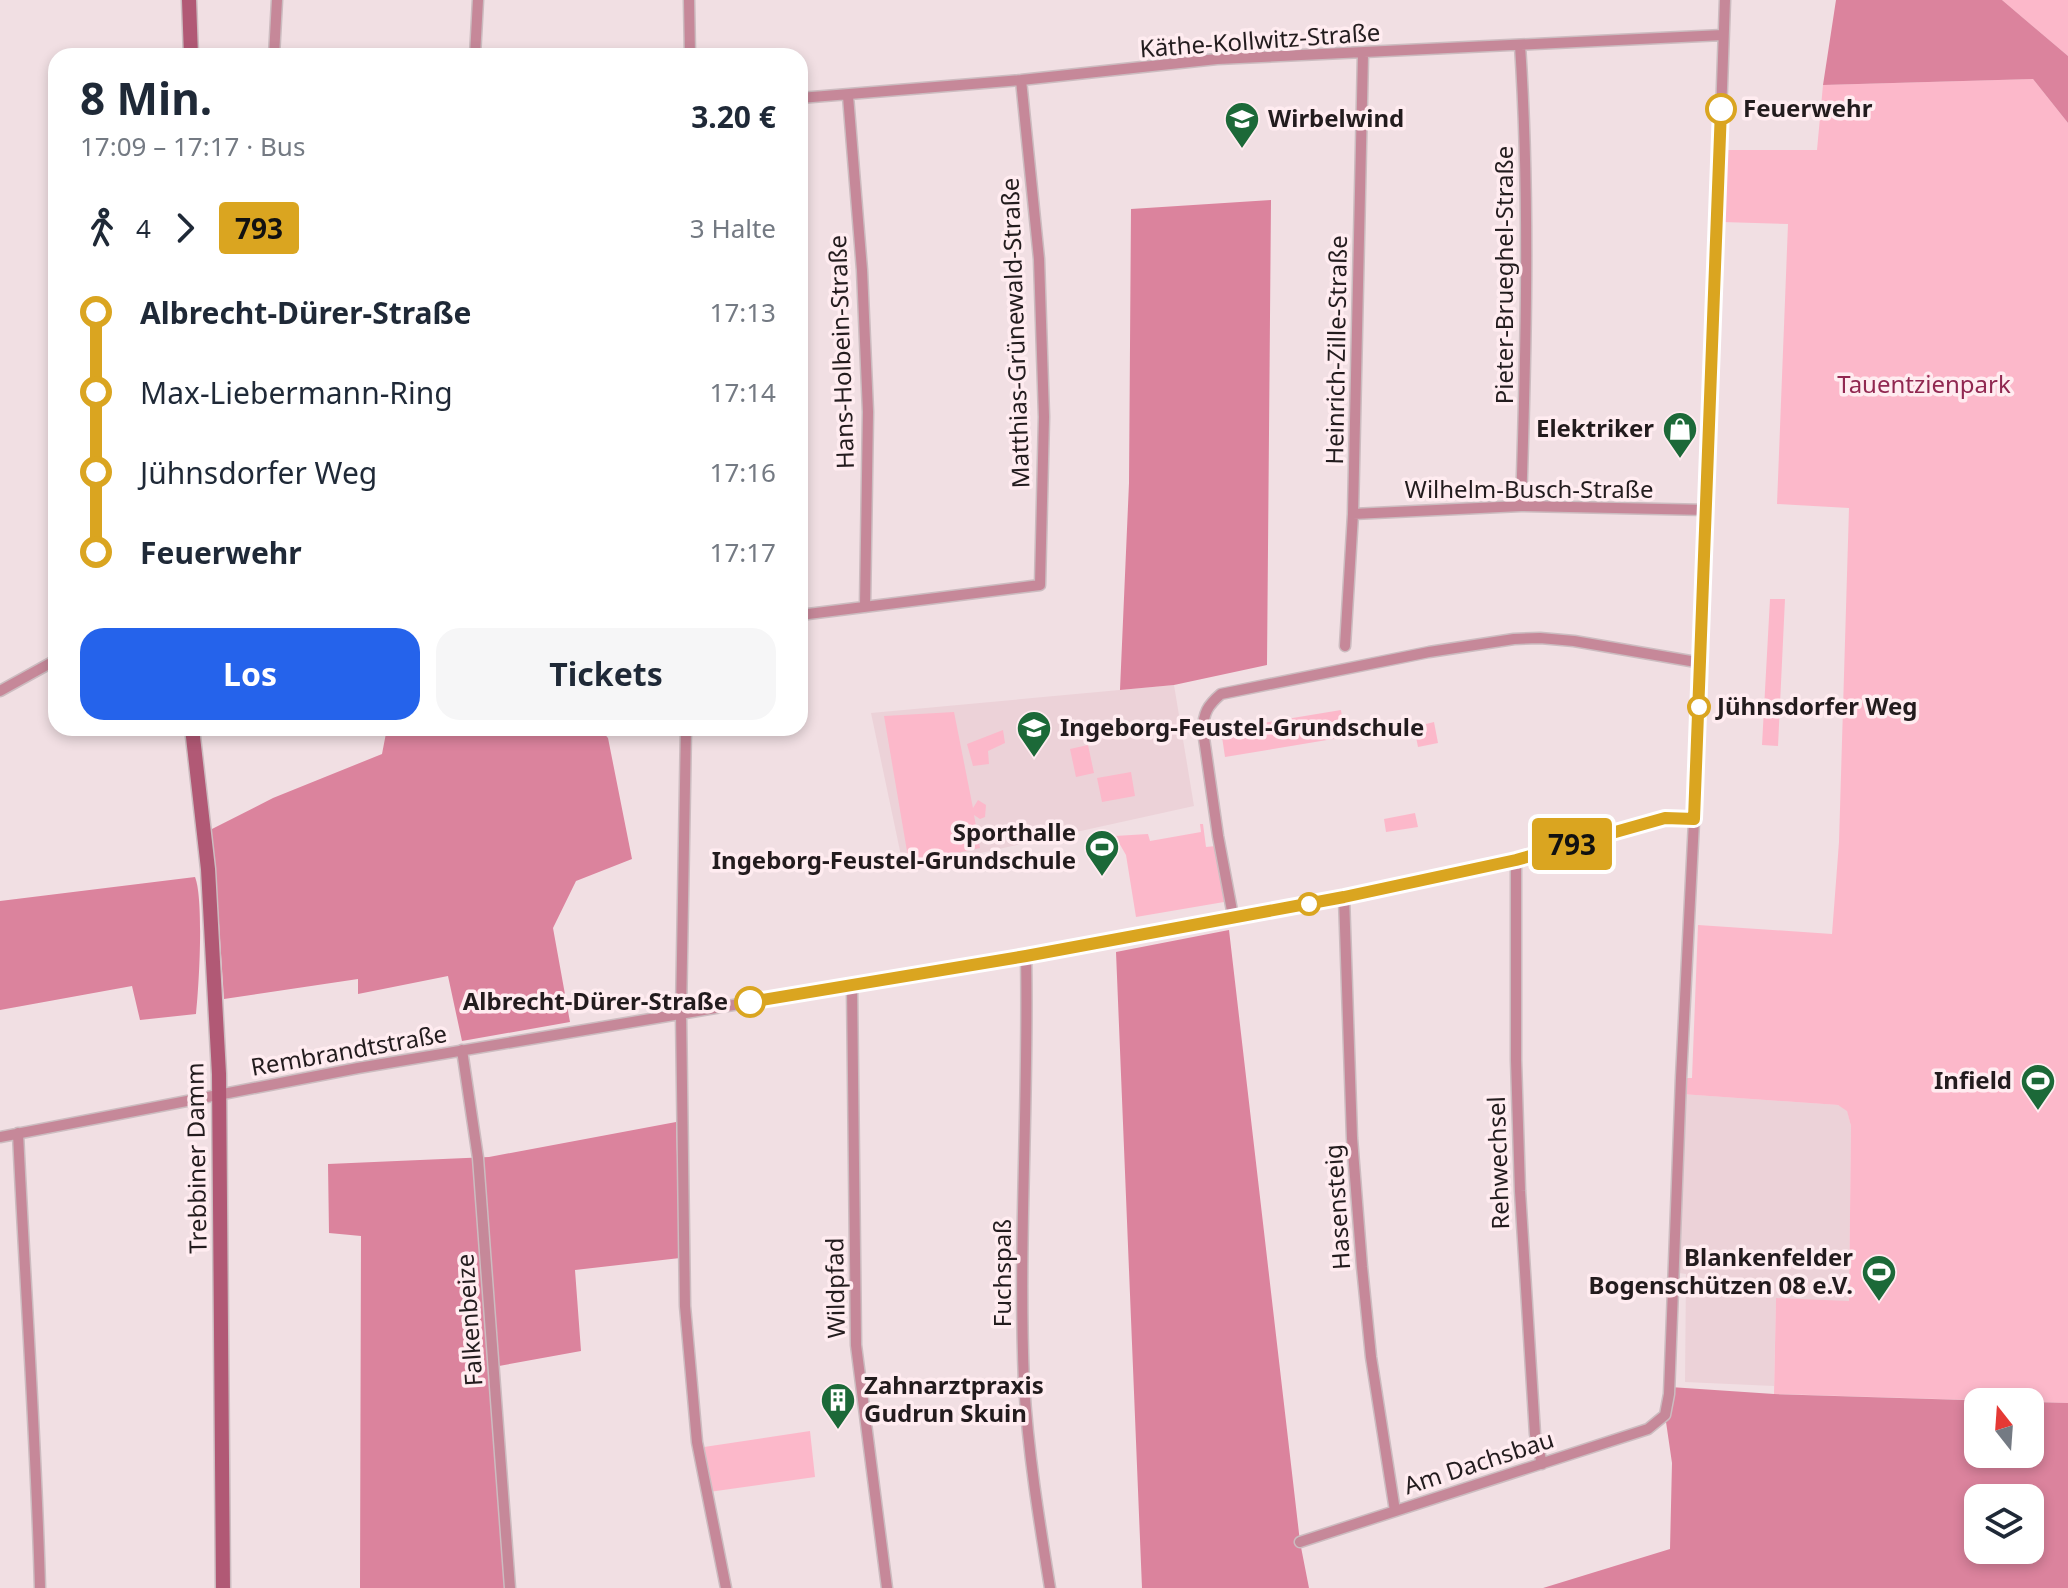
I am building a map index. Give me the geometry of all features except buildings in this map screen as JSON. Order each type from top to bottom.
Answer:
[{"type":"main road","points":[[189,0],[191,48]]},
{"type":"main road","name":"Trebbiner Damm","points":[[193,736],[208,869],[219,1095],[223,1588]]},
{"type":"street","points":[[274,48],[277,0]]},
{"type":"street","points":[[475,48],[478,0]]},
{"type":"street","points":[[689,0],[690,48]]},
{"type":"street","points":[[1694,819],[1725,0]]},
{"type":"street","name":"Käthe-Kollwitz-Straße","points":[[808,98],[1021,80],[1217,59],[1723,35]]},
{"type":"street","name":"Pieter-Brueghel-Straße","points":[[1520,45],[1526,136],[1521,506]]},
{"type":"street","name":"Heinrich-Zille-Straße","points":[[1345,646],[1353,514],[1363,54]]},
{"type":"street","name":"Matthias-Grünewald-Straße","points":[[865,607],[1040,585],[1044,417],[1039,259],[1021,80]]},
{"type":"street","name":"Hans-Holbein-Straße","points":[[848,96],[862,270],[868,412],[865,607]]},
{"type":"street","name":"Wilhelm-Busch-Straße","points":[[1353,514],[1521,506],[1707,510]]},
{"type":"street","points":[[808,614],[865,607]]},
{"type":"street","points":[[1233,916],[1203,731],[1207,708],[1221,694],[1429,652],[1514,639],[1574,641],[1702,663]]},
{"type":"street","points":[[0,691],[48,664]]},
{"type":"street","points":[[686,736],[681,1013],[684,1278],[697,1442],[726,1588]]},
{"type":"street","name":"Rembrandtstraße","points":[[0,1137],[462,1050],[1026,956],[1344,897],[1516,860],[1665,818],[1694,819]]},
{"type":"street","name":"Am Dachsbau","points":[[1300,1542],[1648,1429],[1665,1415],[1669,1394],[1694,819]]},
{"type":"street","name":"Rehwechsel","points":[[1516,860],[1520,1206],[1535,1434],[1542,1464]]},
{"type":"street","name":"Hasensteig","points":[[1344,897],[1352,1138],[1362,1267],[1371,1357],[1395,1511]]},
{"type":"street","name":"Fuchspaß","points":[[1026,956],[1022,1289],[1025,1384],[1032,1479],[1050,1588]]},
{"type":"street","name":"Wildpfad","points":[[852,985],[856,1345],[887,1588]]},
{"type":"street","name":"Falkenbeize","points":[[462,1050],[478,1158],[510,1588]]},
{"type":"street","points":[[18,1133],[36,1452],[40,1588]]},
{"type":"shaded area","points":[[1836,0],[2002,0],[2068,56],[2068,123],[2033,79],[1823,85]]},
{"type":"shaded area","points":[[1271,200],[1267,665],[1174,685],[1120,690],[1129,483],[1131,209]]},
{"type":"shaded area","name":"Ingeborg-Feustel-Grundschule","points":[[1174,685],[1194,806],[904,870],[871,713]]},
{"type":"shaded area","points":[[385,736],[608,738],[632,859],[576,881],[553,928],[570,1022],[462,1041],[448,976],[358,994],[358,979],[224,999],[217,893],[208,831],[273,798],[382,754]]},
{"type":"shaded area","points":[[195,877],[200,923],[196,1014],[140,1020],[132,986],[0,1010],[0,901]]},
{"type":"shaded area","points":[[1229,930],[1300,1542],[1309,1588],[1142,1588],[1116,952]]},
{"type":"shaded area","points":[[1681,1094],[1838,1105],[1847,1110],[1851,1126],[1849,1302],[1776,1298],[1774,1386],[1685,1382],[1686,1274],[1673,1272]]},
{"type":"shaded area","points":[[676,1122],[680,1258],[575,1270],[581,1351],[499,1366],[512,1588],[360,1588],[361,1236],[329,1233],[328,1164],[489,1157]]},
{"type":"shaded area","points":[[1670,1387],[1774,1394],[1964,1400],[1964,1468],[2044,1468],[2044,1402],[2068,1403],[2068,1588],[1543,1588],[1670,1549],[1672,1463],[1665,1415]]},
{"type":"green space","points":[[2002,0],[2068,0],[2068,56]]},
{"type":"green space","name":"Tauentzienpark","points":[[2033,79],[2068,123],[2068,1403],[2044,1402],[2044,1388],[1964,1388],[1964,1400],[1774,1394],[1776,1298],[1849,1301],[1851,1126],[1847,1111],[1838,1105],[1681,1094],[1681,1078],[1692,1078],[1698,925],[1832,934],[1839,842],[1849,508],[1777,504],[1788,224],[1722,222],[1725,150],[1817,150],[1823,85]]},
{"type":"green space","points":[[1770,599],[1785,599],[1778,746],[1762,745]]},
{"type":"green space","points":[[1341,710],[1345,737],[1225,757],[1221,730]]},
{"type":"green space","points":[[954,712],[973,808],[978,800],[986,805],[985,817],[980,819],[974,815],[980,848],[909,863],[884,716]]},
{"type":"green space","points":[[1434,722],[1438,743],[1418,747],[1414,727]]},
{"type":"green space","points":[[1003,730],[1005,743],[988,751],[989,764],[973,766],[967,744]]},
{"type":"green space","points":[[1088,745],[1094,773],[1076,777],[1070,749]]},
{"type":"green space","points":[[1131,772],[1135,796],[1102,802],[1097,778]]},
{"type":"green space","points":[[1415,813],[1418,827],[1386,832],[1384,819]]},
{"type":"green space","points":[[1200,824],[1203,824],[1206,847],[1216,846],[1224,902],[1136,917],[1126,855],[1115,836],[1148,834],[1150,841],[1201,832]]},
{"type":"green space","points":[[810,1431],[815,1477],[709,1492],[704,1447]]},
{"type":"bus line","name":"793","points":[[750,1002],[1026,956],[1344,897],[1516,860],[1665,818],[1694,819],[1721,109]]},
{"type":"place","name":"Feuerwehr","points":[[1721,109]]},
{"type":"place","name":"Wirbelwind","points":[[1242,150]]},
{"type":"place","name":"Elektriker","points":[[1680,460]]},
{"type":"place","name":"Jühnsdorfer Weg","points":[[1699,707]]},
{"type":"place","name":"Ingeborg-Feustel-Grundschule","points":[[1034,759]]},
{"type":"place","name":"Sporthalle Ingeborg-Feustel-Grundschule","points":[[1102,878]]},
{"type":"place","name":"Albrecht-Dürer-Straße","points":[[750,1002]]},
{"type":"place","name":"Infield","points":[[2038,1112]]},
{"type":"place","name":"Blankenfelder Bogenschützen 08 e.V.","points":[[1879,1303]]},
{"type":"place","name":"Zahnarztpraxis Gudrun Skuin","points":[[838,1431]]}]
